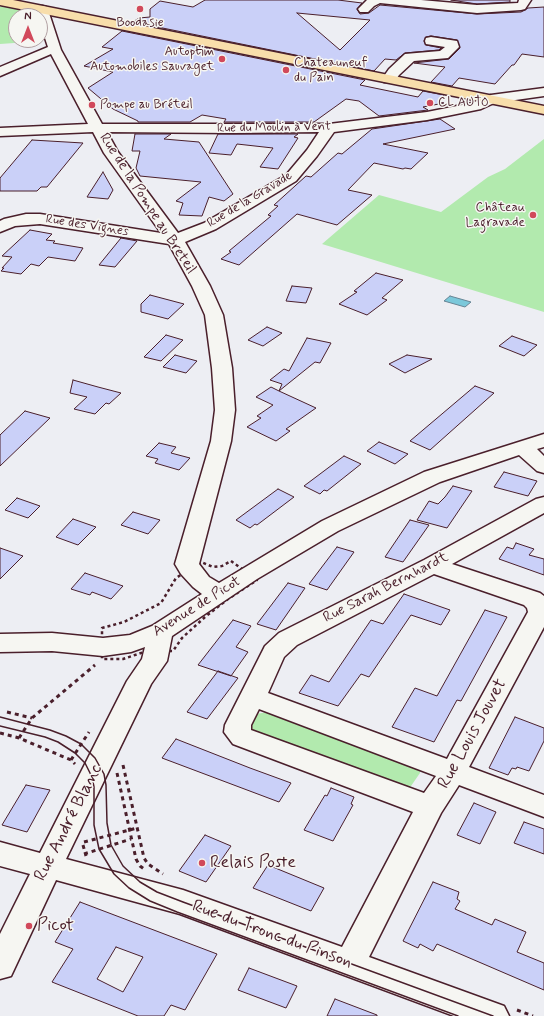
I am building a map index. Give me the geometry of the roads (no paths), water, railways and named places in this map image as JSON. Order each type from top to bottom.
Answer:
[{"type":"main road","points":[[0,2],[32,8]]},
{"type":"main road","points":[[48,11],[544,110]]},
{"type":"street","points":[[364,9],[370,3],[377,0]]},
{"type":"street","points":[[383,0],[477,15],[521,6],[524,4],[525,0]]},
{"type":"street","name":"Rue de la Pompe au Breteil","points":[[48,28],[55,50],[111,153],[175,240],[201,286],[214,315],[222,368],[225,410],[221,441],[187,560],[190,569],[201,582],[213,590]]},
{"type":"street","points":[[389,79],[394,72],[410,57],[419,55],[443,55],[452,47],[452,44],[431,41]]},
{"type":"street","points":[[1,71],[46,52],[55,50]]},
{"type":"street","name":"Rue du Moulin à Vent","points":[[0,132],[97,128],[234,130],[329,128],[440,114],[476,106],[491,99],[544,92]]},
{"type":"street","name":"Rue de la Gravade","points":[[175,240],[210,226],[291,178],[312,154],[329,128]]},
{"type":"street","name":"Rue des Vignes","points":[[0,227],[10,222],[26,219],[40,219],[175,240]]},
{"type":"street","name":"Avenue de Picot","points":[[0,643],[52,642],[103,647],[131,643],[161,634],[213,590],[249,574],[330,526],[432,477],[522,446],[544,440]]},
{"type":"street","points":[[522,446],[544,467]]},
{"type":"street","name":"Rue Sarah Bernhardt","points":[[430,807],[242,737],[237,732],[238,724],[253,697],[274,652],[288,639],[432,565],[544,504]]},
{"type":"street","name":"Rue Louis Jouvet","points":[[349,964],[430,807],[453,772],[540,612],[539,605],[532,599],[432,565]]},
{"type":"street","name":"Avenue de Picot","points":[[52,642],[115,633],[161,634]]},
{"type":"street","name":"Rue André Blanc","points":[[0,966],[140,681],[154,662],[161,634]]},
{"type":"street","points":[[131,643],[140,681]]},
{"type":"street","points":[[253,697],[544,806]]},
{"type":"street","name":"Rue du Tronc du Pinson","points":[[0,854],[183,902],[493,1016]]},
{"type":"water","points":[[450,296],[471,302],[465,307],[444,301]]},
{"type":"tram line","points":[[0,717],[50,730],[66,736],[81,744],[95,758],[104,774],[106,785],[107,823],[111,845],[123,866],[140,882],[157,892],[183,902],[493,1016]]},
{"type":"tram line","points":[[0,726],[45,737],[58,742],[75,753],[85,763],[92,777],[94,787],[94,825],[99,849],[114,874],[129,888],[150,901],[177,912],[458,1016]]},
{"type":"place","name":"Boodasie","points":[[140,9]]},
{"type":"place","name":"Autoptim Automobiles Sauvaget","points":[[222,59]]},
{"type":"place","name":"Chateauneuf du Pain","points":[[286,70]]},
{"type":"place","name":"CL AUTO","points":[[430,103]]},
{"type":"place","name":"Pompe au Bréteil","points":[[92,105]]},
{"type":"place","name":"Château Lagravade","points":[[533,215]]},
{"type":"place","name":"Relais Poste","points":[[202,863]]},
{"type":"place","name":"Picot","points":[[29,926]]}]
